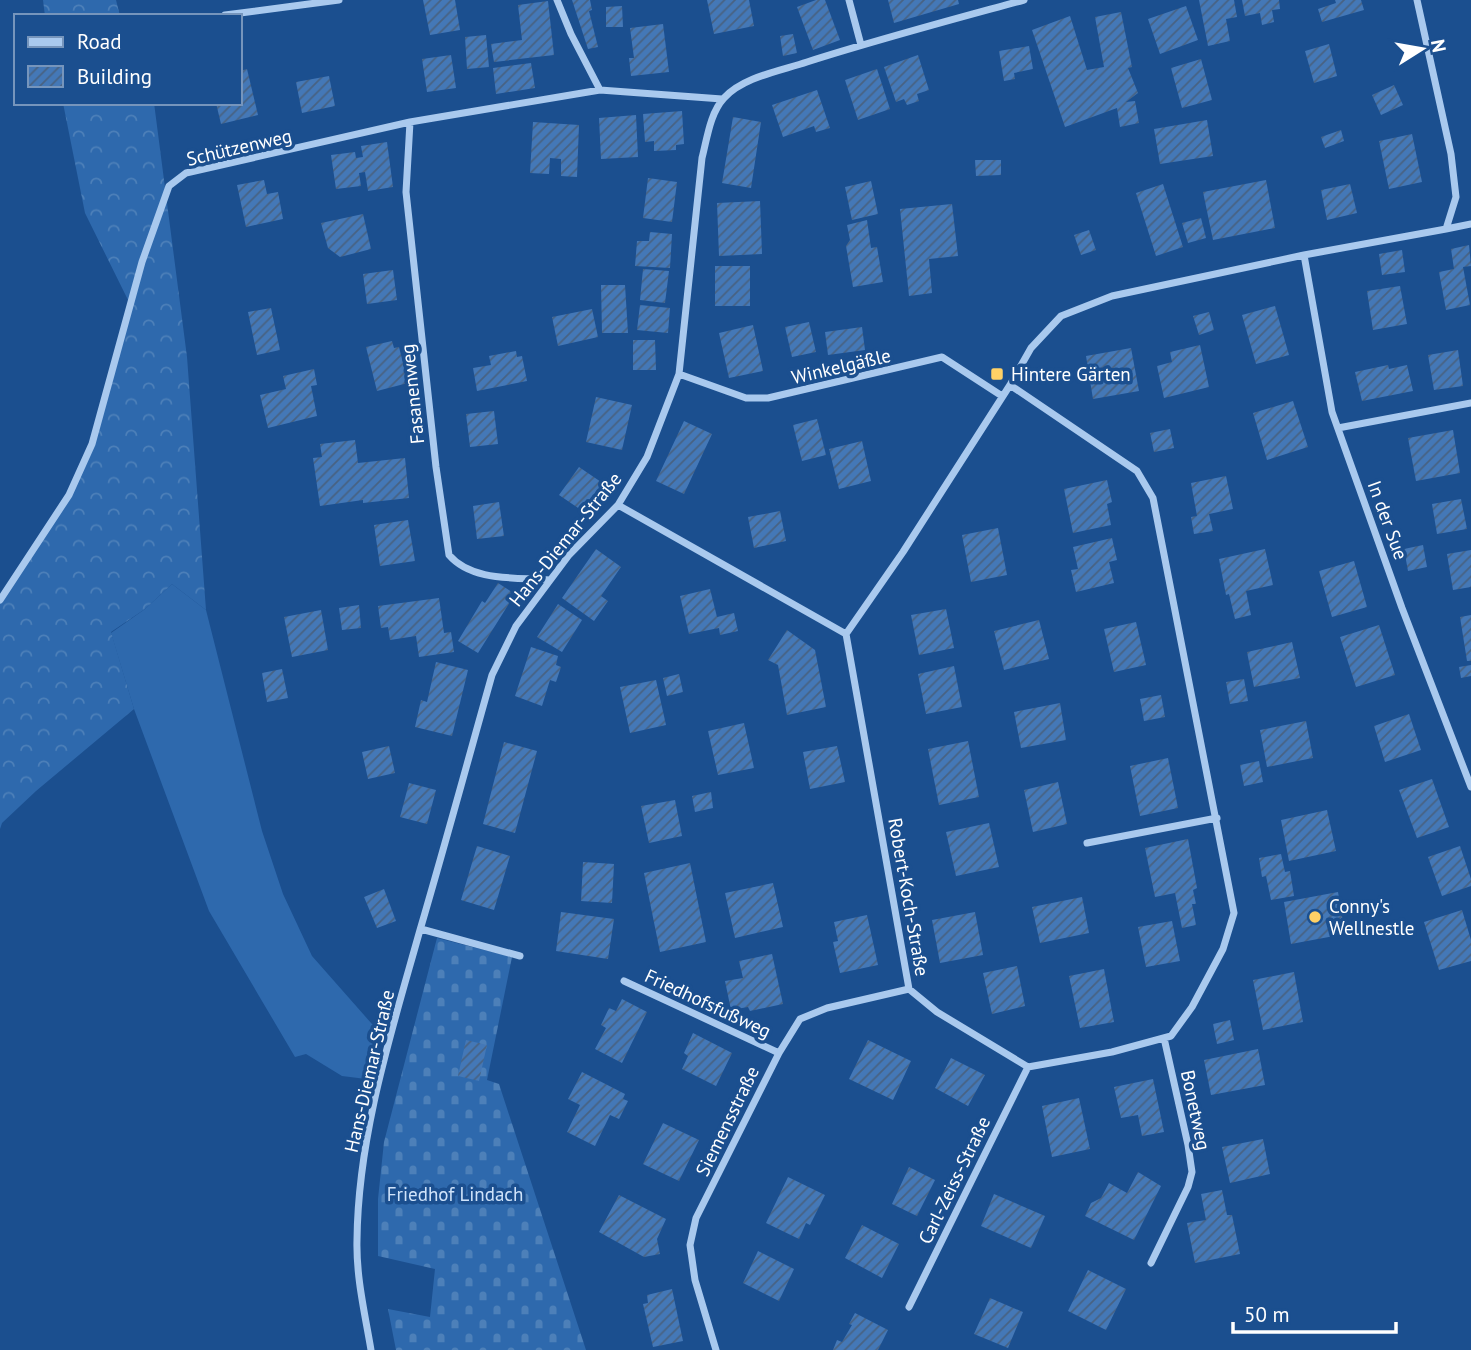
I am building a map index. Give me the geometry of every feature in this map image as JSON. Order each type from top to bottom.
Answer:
[{"type":"street","points":[[233,14],[339,0]]},
{"type":"street","points":[[557,0],[600,90]]},
{"type":"street","points":[[849,0],[861,45]]},
{"type":"street","points":[[722,99],[747,82],[861,45],[1024,0]]},
{"type":"street","points":[[1418,0],[1451,154],[1456,197],[1446,229]]},
{"type":"street","name":"Schützenweg","points":[[0,600],[69,495],[92,444],[130,304],[169,186],[186,173],[410,122],[600,90],[722,99]]},
{"type":"street","name":"Hans-Diemar-Straße","points":[[371,1350],[359,1278],[358,1206],[368,1138],[389,1037],[492,675],[516,626],[550,580],[569,555],[618,505],[647,457],[679,374],[702,158],[710,126],[722,99]]},
{"type":"street","name":"Fasanenweg","points":[[410,122],[406,192],[436,467],[449,555],[458,566],[475,573],[550,580]]},
{"type":"street","points":[[618,505],[846,634],[1010,386],[1031,348],[1061,316],[1112,296],[1304,255],[1471,224]]},
{"type":"street","name":"In der Sue","points":[[1304,255],[1332,412],[1402,608],[1471,787]]},
{"type":"street","name":"Winkelgäßle","points":[[679,374],[746,398],[768,398],[942,357],[1002,396]]},
{"type":"street","points":[[1010,386],[1137,471],[1153,498],[1234,913],[1223,949],[1192,1007],[1171,1036],[1112,1052],[1028,1067]]},
{"type":"street","points":[[1338,428],[1471,403]]},
{"type":"street","name":"Robert-Koch-Straße","points":[[846,634],[909,989],[937,1012],[1028,1067]]},
{"type":"street","points":[[1087,843],[1217,818]]},
{"type":"street","points":[[421,929],[520,956]]},
{"type":"street","name":"Friedhofsfußweg","points":[[624,981],[779,1053]]},
{"type":"street","name":"Siemensstraße","points":[[716,1350],[695,1280],[690,1245],[696,1218],[779,1053],[800,1019],[827,1008],[909,989]]},
{"type":"street","name":"Bonetweg","points":[[1151,1264],[1188,1187],[1192,1172],[1164,1038]]},
{"type":"street","name":"Carl-Zeiss-Straße","points":[[909,1307],[1028,1067]]},
{"type":"green space","points":[[43,0],[116,0],[120,14],[45,14]]},
{"type":"green space","points":[[63,105],[154,105],[187,357],[206,610],[172,584],[145,609],[111,632],[134,709],[36,791],[2,823],[0,829],[0,600],[69,495],[92,444],[130,304],[85,213]]},
{"type":"green space","points":[[172,584],[206,610],[262,831],[283,894],[312,956],[379,1032],[366,1079],[342,1076],[306,1054],[295,1057],[209,911],[134,709],[111,633],[145,609]]},
{"type":"green space","name":"Friedhof Lindach","points":[[437,938],[512,957],[487,1080],[499,1084],[586,1350],[396,1350],[388,1309],[430,1317],[435,1269],[378,1256],[378,1199],[384,1142]]},
{"type":"building","points":[[423,0],[455,0],[460,30],[430,35]]},
{"type":"building","points":[[572,0],[590,0],[592,10],[589,11],[598,47],[588,49]]},
{"type":"building","points":[[707,0],[749,0],[754,26],[714,34]]},
{"type":"building","points":[[816,0],[825,0],[840,40],[813,50],[797,7]]},
{"type":"building","points":[[888,0],[958,0],[959,4],[894,23]]},
{"type":"building","points":[[1199,0],[1234,0],[1237,17],[1226,19],[1230,41],[1208,46]]},
{"type":"building","points":[[1242,0],[1279,0],[1280,9],[1272,10],[1274,22],[1262,25],[1260,13],[1245,16]]},
{"type":"building","points":[[1335,0],[1361,0],[1364,10],[1322,22],[1318,9],[1336,3]]},
{"type":"building","points":[[548,1],[554,55],[494,62],[491,44],[522,40],[518,5]]},
{"type":"building","points":[[622,6],[623,27],[606,27],[606,7]]},
{"type":"building","points":[[1186,6],[1198,40],[1160,54],[1148,19]]},
{"type":"building","points":[[1121,12],[1132,67],[1128,68],[1138,93],[1126,102],[1135,101],[1139,123],[1120,127],[1117,108],[1065,127],[1032,30],[1070,16],[1087,70],[1104,67],[1095,17]]},
{"type":"building","points":[[663,24],[669,72],[631,76],[629,58],[634,58],[630,28]]},
{"type":"building","points":[[793,34],[797,53],[783,56],[780,36]]},
{"type":"building","points":[[486,35],[489,67],[467,69],[465,37]]},
{"type":"building","points":[[1329,44],[1337,76],[1314,83],[1305,51]]},
{"type":"building","points":[[1029,46],[1033,69],[1014,73],[1015,79],[1004,81],[999,51]]},
{"type":"building","points":[[451,55],[456,88],[427,92],[422,59]]},
{"type":"building","points":[[918,55],[929,90],[917,94],[919,101],[907,105],[904,99],[896,102],[884,67]]},
{"type":"building","points":[[1201,59],[1212,100],[1182,108],[1171,68]]},
{"type":"building","points":[[531,63],[535,88],[496,94],[493,68]]},
{"type":"building","points":[[247,69],[258,115],[221,124],[216,105],[242,105],[242,70]]},
{"type":"building","points":[[877,69],[890,109],[858,120],[845,80]]},
{"type":"building","points":[[329,76],[335,106],[302,113],[296,82]]},
{"type":"building","points":[[1394,85],[1403,105],[1381,115],[1372,95]]},
{"type":"building","points":[[817,90],[830,128],[816,132],[814,126],[783,137],[772,105]]},
{"type":"building","points":[[682,111],[684,144],[676,145],[676,150],[654,151],[654,141],[645,142],[643,114]]},
{"type":"building","points":[[636,115],[638,157],[601,159],[599,118]]},
{"type":"building","points":[[733,117],[761,122],[751,188],[722,183]]},
{"type":"building","points":[[1207,120],[1213,156],[1160,164],[1154,129]]},
{"type":"building","points":[[533,122],[579,125],[577,177],[561,176],[561,159],[550,158],[549,174],[530,173]]},
{"type":"building","points":[[1341,130],[1344,141],[1325,148],[1321,137]]},
{"type":"building","points":[[1412,134],[1422,182],[1389,189],[1379,141]]},
{"type":"building","points":[[387,142],[393,187],[368,191],[365,172],[359,173],[361,186],[336,189],[331,155],[355,152],[356,158],[363,157],[361,146]]},
{"type":"building","points":[[975,160],[1001,160],[1001,175],[976,176]]},
{"type":"building","points":[[648,178],[677,182],[672,222],[643,218]]},
{"type":"building","points":[[264,180],[267,194],[278,192],[283,219],[246,227],[237,185]]},
{"type":"building","points":[[1266,180],[1275,228],[1213,240],[1203,192]]},
{"type":"building","points":[[871,181],[878,214],[852,220],[845,187]]},
{"type":"building","points":[[1163,184],[1183,247],[1156,256],[1136,193]]},
{"type":"building","points":[[1350,184],[1357,213],[1327,220],[1321,190]]},
{"type":"building","points":[[760,201],[762,254],[719,256],[717,203]]},
{"type":"building","points":[[952,204],[958,256],[929,259],[932,293],[909,296],[900,209]]},
{"type":"building","points":[[363,214],[371,249],[340,257],[328,248],[321,223]]},
{"type":"building","points":[[1201,218],[1206,238],[1188,243],[1182,223]]},
{"type":"building","points":[[867,220],[871,248],[877,247],[883,282],[853,287],[846,246],[850,240],[847,225]]},
{"type":"building","points":[[1089,230],[1096,250],[1081,255],[1074,235]]},
{"type":"building","points":[[650,232],[672,234],[670,268],[635,266],[637,241],[649,241]]},
{"type":"building","points":[[1469,245],[1471,266],[1463,267],[1470,305],[1446,310],[1439,272],[1454,269],[1451,249]]},
{"type":"building","points":[[1402,250],[1405,272],[1382,275],[1379,254]]},
{"type":"building","points":[[715,266],[750,266],[750,306],[715,306]]},
{"type":"building","points":[[643,269],[669,271],[665,303],[640,300]]},
{"type":"building","points":[[393,270],[397,300],[367,304],[363,274]]},
{"type":"building","points":[[601,285],[625,285],[628,333],[602,333]]},
{"type":"building","points":[[1400,286],[1407,324],[1373,330],[1367,291]]},
{"type":"building","points":[[640,305],[670,308],[668,333],[637,330]]},
{"type":"building","points":[[1275,306],[1289,355],[1256,364],[1242,315]]},
{"type":"building","points":[[271,308],[280,350],[257,355],[248,312]]},
{"type":"building","points":[[592,309],[598,337],[558,346],[552,317]]},
{"type":"building","points":[[1209,312],[1214,330],[1199,335],[1193,316]]},
{"type":"building","points":[[809,322],[816,352],[792,357],[785,327]]},
{"type":"building","points":[[753,325],[763,371],[729,378],[719,333]]},
{"type":"building","points":[[862,327],[865,350],[828,355],[825,332]]},
{"type":"building","points":[[633,340],[655,340],[656,370],[633,370]]},
{"type":"building","points":[[392,341],[394,348],[399,347],[408,383],[377,391],[366,347]]},
{"type":"building","points":[[1200,345],[1209,387],[1164,398],[1157,366],[1172,362],[1170,352]]},
{"type":"building","points":[[1131,348],[1139,391],[1093,399],[1086,356]]},
{"type":"building","points":[[1458,350],[1463,386],[1434,390],[1428,355]]},
{"type":"building","points":[[516,351],[517,357],[522,356],[527,381],[477,391],[473,368],[491,365],[489,356]]},
{"type":"building","points":[[1388,365],[1389,369],[1407,365],[1413,391],[1362,401],[1355,372]]},
{"type":"building","points":[[314,369],[317,385],[311,386],[317,416],[268,428],[260,395],[286,389],[283,376]]},
{"type":"building","points":[[596,397],[632,405],[622,450],[586,442]]},
{"type":"building","points":[[1293,401],[1308,447],[1267,460],[1253,413]]},
{"type":"building","points":[[494,411],[498,444],[470,447],[466,414]]},
{"type":"building","points":[[817,419],[826,455],[802,461],[793,425]]},
{"type":"building","points":[[684,421],[712,434],[684,494],[656,481]]},
{"type":"building","points":[[1170,429],[1174,448],[1154,452],[1150,433]]},
{"type":"building","points":[[1453,430],[1460,473],[1416,481],[1408,438]]},
{"type":"building","points":[[355,440],[358,463],[405,458],[409,498],[363,503],[363,500],[320,506],[313,458],[322,457],[320,444]]},
{"type":"building","points":[[862,441],[871,481],[839,489],[829,449]]},
{"type":"building","points":[[579,467],[604,484],[584,512],[559,495]]},
{"type":"building","points":[[1226,476],[1233,509],[1209,514],[1213,531],[1194,534],[1191,517],[1197,516],[1191,483]]},
{"type":"building","points":[[1107,480],[1112,502],[1107,504],[1111,525],[1073,533],[1064,489]]},
{"type":"building","points":[[1461,499],[1467,529],[1437,534],[1432,504]]},
{"type":"building","points":[[499,502],[504,536],[477,539],[473,506]]},
{"type":"building","points":[[780,511],[786,541],[754,548],[748,517]]},
{"type":"building","points":[[408,520],[415,561],[380,566],[374,525]]},
{"type":"building","points":[[998,528],[1007,575],[971,582],[962,535]]},
{"type":"building","points":[[1112,538],[1117,560],[1109,562],[1114,583],[1076,592],[1071,570],[1078,569],[1073,547]]},
{"type":"building","points":[[1423,545],[1427,567],[1408,571],[1404,549]]},
{"type":"building","points":[[596,549],[621,567],[601,596],[608,601],[594,621],[562,598]]},
{"type":"building","points":[[1265,549],[1273,585],[1246,591],[1251,615],[1235,619],[1229,594],[1226,595],[1219,559]]},
{"type":"building","points":[[1471,550],[1471,587],[1453,590],[1447,554]]},
{"type":"building","points":[[1354,561],[1367,607],[1332,617],[1319,571]]},
{"type":"building","points":[[498,583],[515,594],[478,653],[458,641],[482,601],[485,603]]},
{"type":"building","points":[[710,589],[717,617],[734,613],[738,631],[720,635],[719,628],[689,634],[680,596]]},
{"type":"building","points":[[439,598],[444,633],[451,632],[454,652],[419,657],[416,636],[390,640],[388,627],[381,628],[378,606]]},
{"type":"building","points":[[558,604],[582,620],[562,652],[537,637]]},
{"type":"building","points":[[359,605],[361,628],[342,630],[339,608]]},
{"type":"building","points":[[946,609],[954,648],[919,655],[911,615]]},
{"type":"building","points":[[321,610],[328,650],[292,657],[284,617]]},
{"type":"building","points":[[1471,615],[1471,661],[1467,661],[1460,617]]},
{"type":"building","points":[[1039,620],[1049,659],[1004,670],[994,631]]},
{"type":"building","points":[[1136,622],[1146,665],[1114,672],[1104,629]]},
{"type":"building","points":[[1379,625],[1395,675],[1356,687],[1340,637]]},
{"type":"building","points":[[787,630],[815,650],[826,707],[787,715],[778,665],[768,660]]},
{"type":"building","points":[[1292,642],[1300,678],[1254,687],[1247,652]]},
{"type":"building","points":[[531,647],[558,656],[556,665],[561,667],[556,682],[550,680],[542,706],[515,696]]},
{"type":"building","points":[[436,662],[468,670],[452,736],[415,727],[421,700],[427,702]]},
{"type":"building","points":[[1471,665],[1471,676],[1461,678],[1459,667]]},
{"type":"building","points":[[954,666],[962,707],[926,714],[918,674]]},
{"type":"building","points":[[282,669],[288,698],[267,702],[262,673]]},
{"type":"building","points":[[679,674],[683,692],[667,696],[663,678]]},
{"type":"building","points":[[1244,679],[1248,701],[1230,704],[1226,682]]},
{"type":"building","points":[[656,680],[666,725],[630,733],[620,687]]},
{"type":"building","points":[[1161,695],[1165,717],[1144,721],[1140,699]]},
{"type":"building","points":[[1060,703],[1066,740],[1021,748],[1014,712]]},
{"type":"building","points":[[1409,714],[1421,750],[1385,762],[1374,726]]},
{"type":"building","points":[[1306,721],[1313,758],[1267,767],[1260,730]]},
{"type":"building","points":[[744,723],[754,768],[718,775],[708,731]]},
{"type":"building","points":[[968,741],[979,797],[939,805],[928,749]]},
{"type":"building","points":[[504,742],[537,751],[515,833],[483,824]]},
{"type":"building","points":[[389,746],[395,773],[368,779],[362,752]]},
{"type":"building","points":[[837,746],[845,782],[810,789],[803,752]]},
{"type":"building","points":[[1168,758],[1178,808],[1140,816],[1130,766]]},
{"type":"building","points":[[1259,761],[1263,782],[1244,786],[1240,765]]},
{"type":"building","points":[[1432,779],[1449,827],[1417,838],[1399,790]]},
{"type":"building","points":[[1058,782],[1067,824],[1033,832],[1024,790]]},
{"type":"building","points":[[409,783],[436,790],[427,824],[400,817]]},
{"type":"building","points":[[711,792],[713,808],[695,812],[692,796]]},
{"type":"building","points":[[675,800],[682,836],[649,843],[641,806]]},
{"type":"building","points":[[1327,810],[1336,851],[1289,861],[1281,820]]},
{"type":"building","points":[[989,823],[999,867],[956,876],[946,832]]},
{"type":"building","points":[[1188,839],[1197,888],[1193,890],[1196,904],[1192,904],[1196,925],[1182,928],[1175,893],[1155,897],[1145,848]]},
{"type":"building","points":[[477,846],[510,856],[494,910],[461,900]]},
{"type":"building","points":[[1460,846],[1471,886],[1442,896],[1428,857]]},
{"type":"building","points":[[1281,854],[1285,872],[1290,871],[1294,896],[1271,900],[1266,876],[1262,877],[1259,858]]},
{"type":"building","points":[[583,862],[614,864],[612,903],[581,901]]},
{"type":"building","points":[[690,863],[706,942],[660,952],[644,873]]},
{"type":"building","points":[[773,883],[783,927],[735,938],[725,893]]},
{"type":"building","points":[[384,889],[396,921],[377,928],[364,897]]},
{"type":"building","points":[[1338,892],[1345,934],[1291,944],[1284,902]]},
{"type":"building","points":[[1082,897],[1089,933],[1040,943],[1032,907]]},
{"type":"building","points":[[1462,910],[1471,940],[1471,961],[1439,970],[1424,922]]},
{"type":"building","points":[[561,912],[614,919],[608,959],[556,951]]},
{"type":"building","points":[[975,912],[983,955],[940,963],[932,920]]},
{"type":"building","points":[[867,915],[878,965],[840,973],[833,942],[838,941],[834,922]]},
{"type":"building","points":[[1172,921],[1180,961],[1146,967],[1138,927]]},
{"type":"building","points":[[772,954],[783,1004],[750,1011],[748,1007],[731,1010],[725,981],[743,978],[739,961]]},
{"type":"building","points":[[1017,966],[1025,1006],[992,1014],[983,973]]},
{"type":"building","points":[[1104,969],[1114,1022],[1080,1028],[1069,976]]},
{"type":"building","points":[[1294,972],[1303,1022],[1263,1030],[1253,980]]},
{"type":"building","points":[[622,999],[647,1012],[622,1063],[595,1049],[606,1028],[601,1025],[609,1008],[616,1011]]},
{"type":"building","points":[[1230,1020],[1234,1040],[1217,1044],[1213,1024]]},
{"type":"building","points":[[693,1033],[732,1053],[716,1086],[682,1069],[688,1056],[684,1053]]},
{"type":"building","points":[[466,1040],[487,1045],[479,1081],[458,1076]]},
{"type":"building","points":[[868,1040],[911,1061],[893,1100],[849,1079]]},
{"type":"building","points":[[1258,1049],[1265,1085],[1211,1095],[1204,1060]]},
{"type":"building","points":[[951,1058],[985,1075],[968,1106],[935,1088]]},
{"type":"building","points":[[582,1072],[625,1094],[623,1099],[628,1101],[619,1119],[610,1115],[595,1146],[567,1132],[580,1105],[568,1099]]},
{"type":"building","points":[[1153,1079],[1164,1132],[1142,1136],[1138,1115],[1121,1118],[1114,1087]]},
{"type":"building","points":[[1079,1098],[1090,1149],[1052,1157],[1042,1106]]},
{"type":"building","points":[[663,1123],[699,1140],[679,1181],[643,1164]]},
{"type":"building","points":[[1263,1139],[1270,1174],[1230,1183],[1222,1147]]},
{"type":"building","points":[[909,1167],[935,1180],[917,1216],[892,1204]]},
{"type":"building","points":[[1138,1172],[1161,1186],[1134,1240],[1085,1216],[1091,1203],[1101,1198],[1109,1183],[1127,1193]]},
{"type":"building","points":[[788,1177],[825,1195],[810,1225],[806,1223],[799,1239],[766,1223]]},
{"type":"building","points":[[1222,1190],[1227,1215],[1232,1215],[1240,1254],[1195,1263],[1187,1223],[1206,1220],[1201,1194]]},
{"type":"building","points":[[994,1194],[1045,1216],[1031,1248],[981,1226]]},
{"type":"building","points":[[619,1195],[666,1219],[657,1239],[660,1254],[644,1257],[599,1232]]},
{"type":"building","points":[[862,1225],[899,1244],[882,1278],[845,1258]]},
{"type":"building","points":[[758,1251],[794,1269],[779,1301],[743,1283]]},
{"type":"building","points":[[1088,1270],[1126,1289],[1106,1330],[1068,1311]]},
{"type":"building","points":[[672,1289],[683,1341],[653,1347],[643,1304],[648,1303],[647,1295]]},
{"type":"building","points":[[990,1298],[1023,1312],[1008,1348],[974,1334]]},
{"type":"building","points":[[855,1313],[888,1330],[878,1350],[833,1350],[837,1340],[842,1342],[852,1325],[849,1324]]},
{"type":"place","name":"Hintere Gärten","points":[[997,374]]},
{"type":"place","name":"Conny's Wellnestle","points":[[1315,917]]}]
